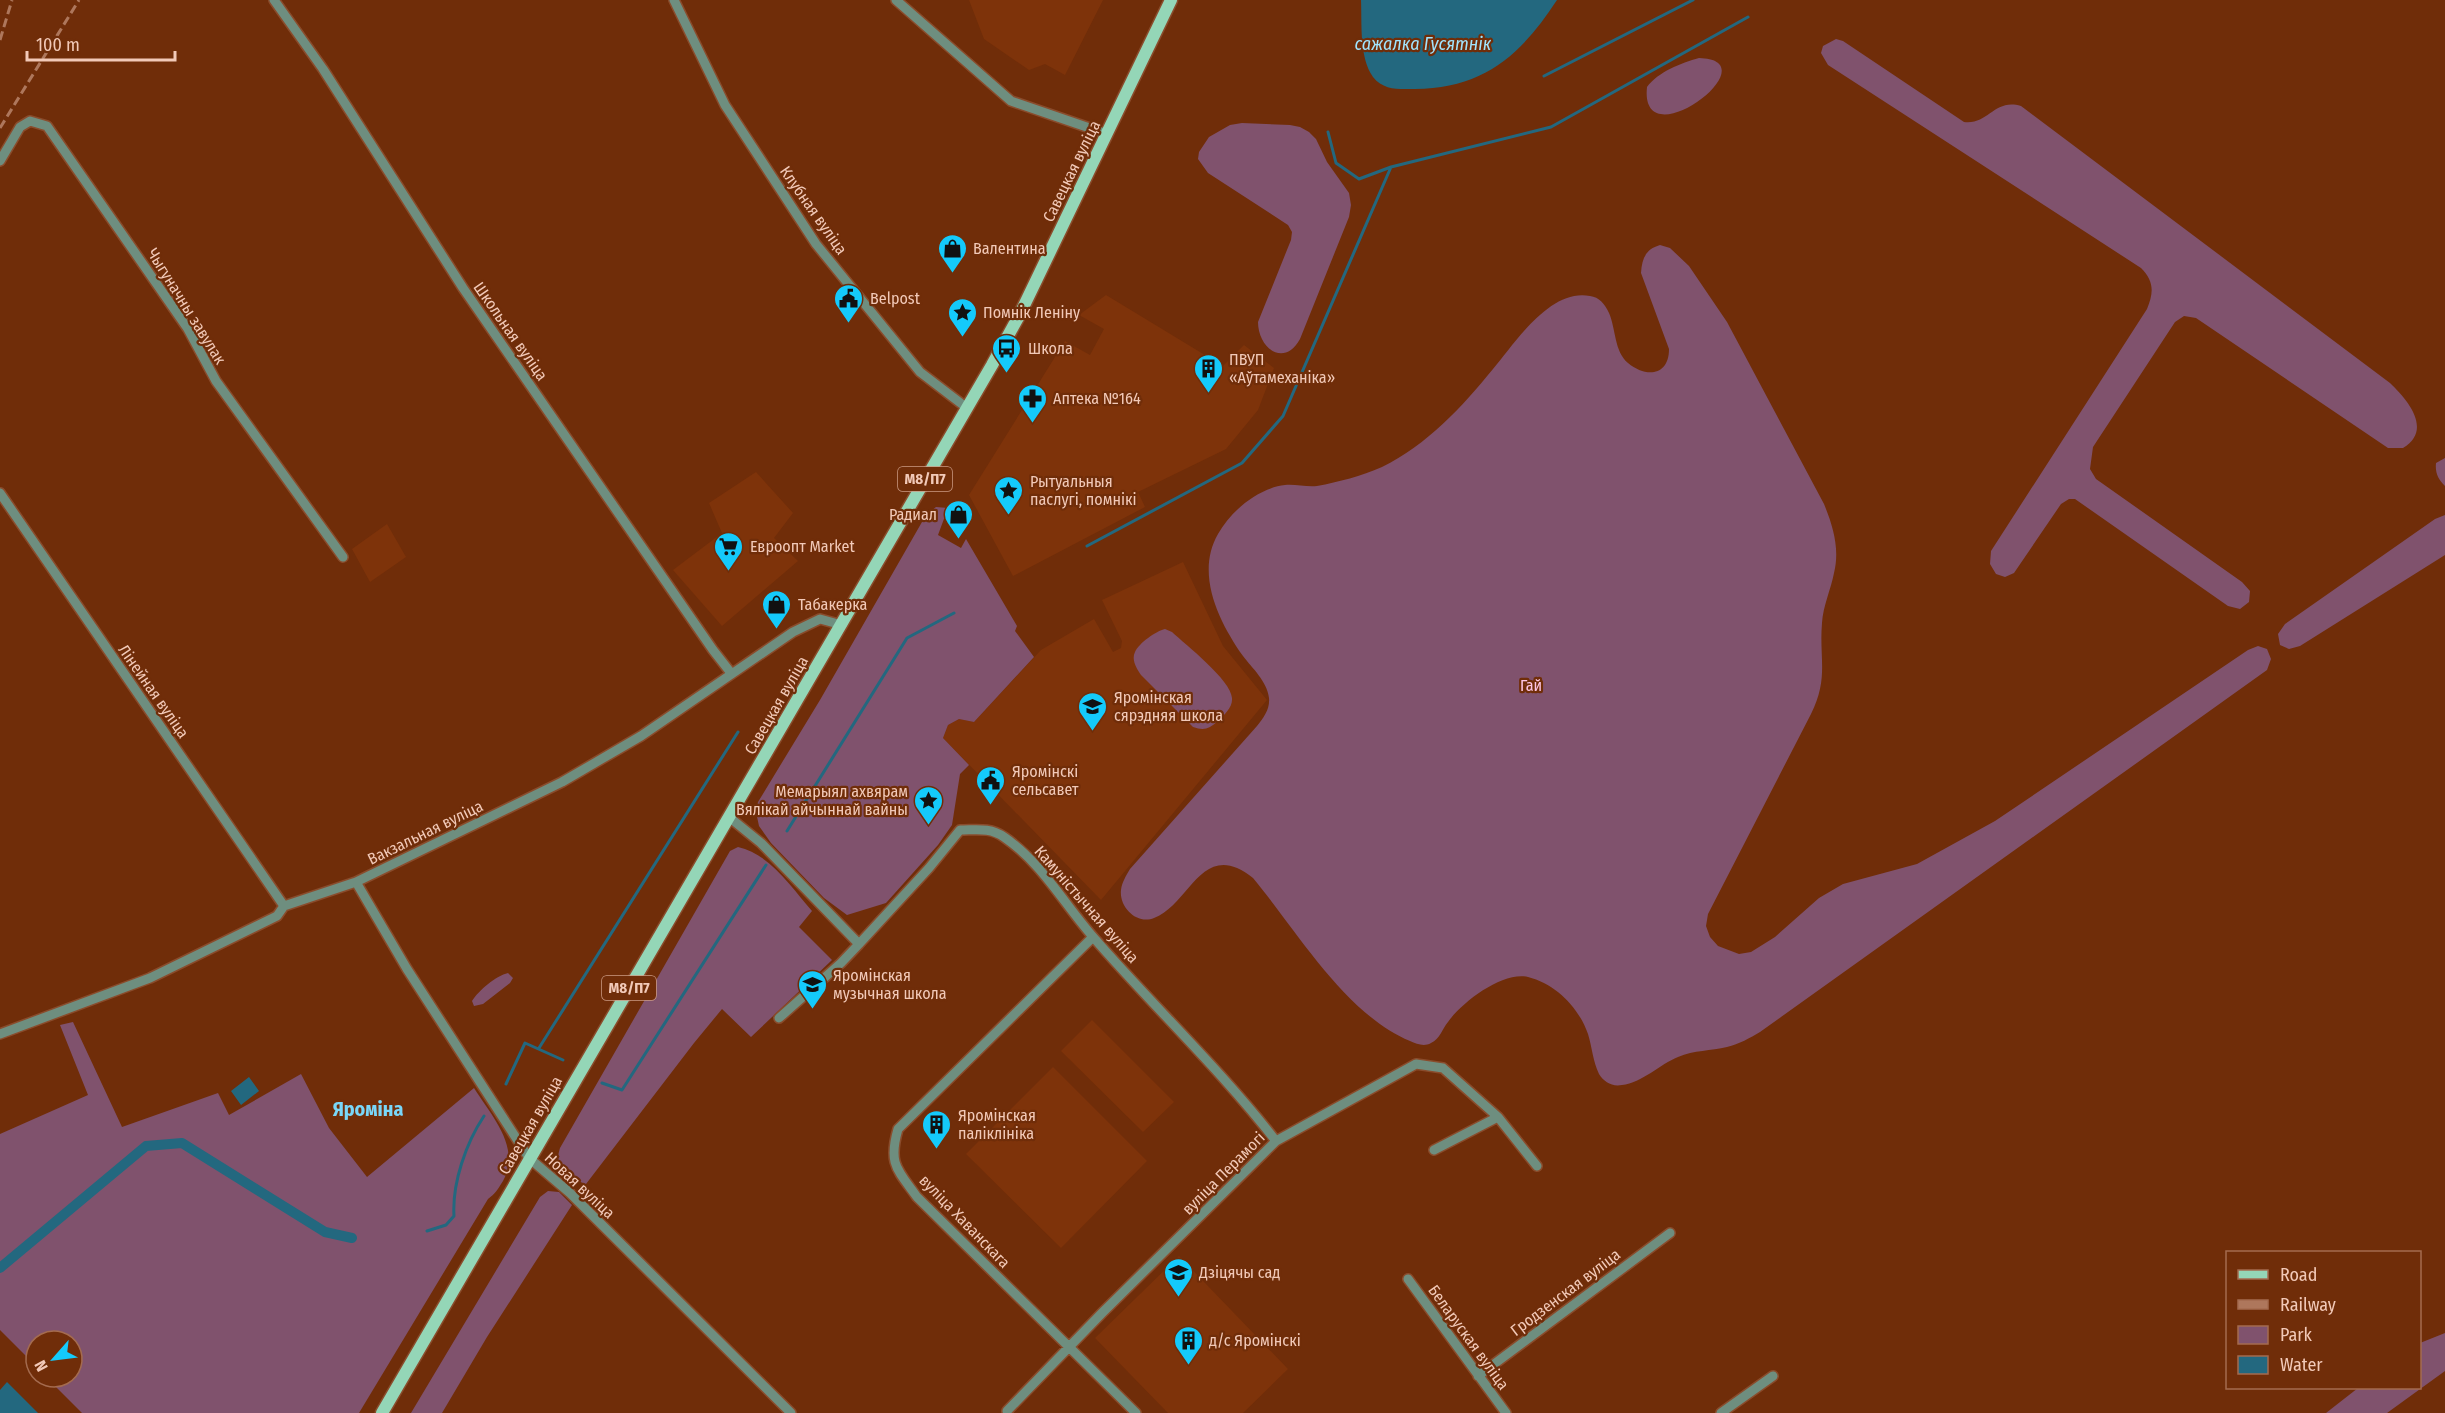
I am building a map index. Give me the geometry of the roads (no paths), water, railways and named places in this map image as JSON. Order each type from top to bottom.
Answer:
[{"type":"main road","name":"Савецкая вуліца","points":[[382,1413],[842,625],[1020,314],[1171,0]]},
{"type":"street","name":"Школьная вуліца","points":[[274,0],[323,69],[463,288],[731,673]]},
{"type":"street","name":"Клубная вуліца","points":[[674,0],[725,105],[816,244],[920,372],[967,408]]},
{"type":"street","points":[[896,0],[1011,101],[1107,134]]},
{"type":"street","name":"Чыгуначны завулак","points":[[0,161],[20,127],[30,121],[47,126],[188,329],[216,381],[343,557]]},
{"type":"street","name":"Лінейная вуліца","points":[[0,493],[284,906]]},
{"type":"street","name":"Вакзальная вуліца","points":[[0,1034],[150,978],[277,916],[284,906],[356,882],[562,782],[641,736],[793,632],[820,619],[842,625]]},
{"type":"street","points":[[729,817],[761,843],[859,944]]},
{"type":"street","name":"Камуністычная вуліца","points":[[779,1018],[859,944],[929,868],[960,830],[983,829],[1002,835],[1029,857],[1093,937],[1245,1101],[1276,1142]]},
{"type":"street","name":"Новая вуліца","points":[[356,882],[407,969],[529,1158],[570,1193],[791,1413]]},
{"type":"street","name":"вуліца Хаванскага","points":[[1093,937],[898,1129],[892,1152],[896,1168],[917,1197],[1136,1413]]},
{"type":"street","name":"вуліца Перамогі","points":[[1007,1412],[1276,1142],[1416,1064],[1443,1068],[1498,1117],[1537,1166]]},
{"type":"street","points":[[1434,1150],[1498,1117]]},
{"type":"street","name":"Гродзенская вуліца","points":[[1478,1376],[1670,1233]]},
{"type":"street","name":"Беларуская вуліца","points":[[1408,1279],[1506,1413]]},
{"type":"street","points":[[1721,1413],[1773,1376]]},
{"type":"water","name":"сажалка Гусятнік","points":[[1361,0],[1557,0],[1529,37],[1514,52],[1481,75],[1439,87],[1404,89],[1382,85],[1377,82],[1369,69],[1363,50]]},
{"type":"water","points":[[249,1077],[259,1091],[241,1105],[231,1091]]},
{"type":"water","points":[[7,1382],[38,1413],[0,1413],[0,1390]]},
{"type":"waterway","points":[[1544,76],[1693,0]]},
{"type":"waterway","points":[[1328,132],[1336,163],[1359,179],[1391,167],[1551,127],[1748,17]]},
{"type":"waterway","points":[[1087,546],[1242,463],[1283,416],[1391,167]]},
{"type":"waterway","points":[[787,831],[907,638],[954,613]]},
{"type":"waterway","points":[[539,1048],[738,732]]},
{"type":"waterway","points":[[602,1083],[622,1090],[766,865]]},
{"type":"waterway","points":[[506,1084],[525,1043],[563,1060]]},
{"type":"waterway","points":[[427,1231],[446,1225],[454,1216],[458,1177],[471,1138],[484,1116]]},
{"type":"waterway","points":[[0,1268],[146,1146],[182,1143],[325,1232],[352,1238]]},
{"type":"railway","points":[[0,40],[12,0]]},
{"type":"railway","points":[[0,128],[79,0]]},
{"type":"place","name":"Валентина","points":[[952,274]]},
{"type":"place","name":"Belpost","points":[[849,324]]},
{"type":"place","name":"Помнік Леніну","points":[[962,338]]},
{"type":"place","name":"Школа","points":[[1007,374]]},
{"type":"place","name":"ПВУП «Аўтамеханіка»","points":[[1208,394]]},
{"type":"place","name":"Аптека №164","points":[[1032,424]]},
{"type":"place","name":"Рытуальныя паслугі, помнікі","points":[[1009,516]]},
{"type":"place","name":"Радиал","points":[[958,540]]},
{"type":"place","name":"Евроопт Market","points":[[729,572]]},
{"type":"place","name":"Табакерка","points":[[777,630]]},
{"type":"place","name":"Яромінская сярэдняя школа","points":[[1093,732]]},
{"type":"place","name":"Яромінскі сельсавет","points":[[991,806]]},
{"type":"place","name":"Мемарыял ахвярам Вялікай айчыннай вайны","points":[[929,826]]},
{"type":"place","name":"Яромінская музычная школа","points":[[812,1010]]},
{"type":"place","name":"Яромінская паліклініка","points":[[937,1150]]},
{"type":"place","name":"Дзіцячы сад","points":[[1178,1298]]},
{"type":"place","name":"д/с Яромінскі","points":[[1188,1366]]},
{"type":"district","name":"Яроміна","points":[[368,1109]]},
{"type":"park label","name":"Гай","points":[[1531,685]]}]
